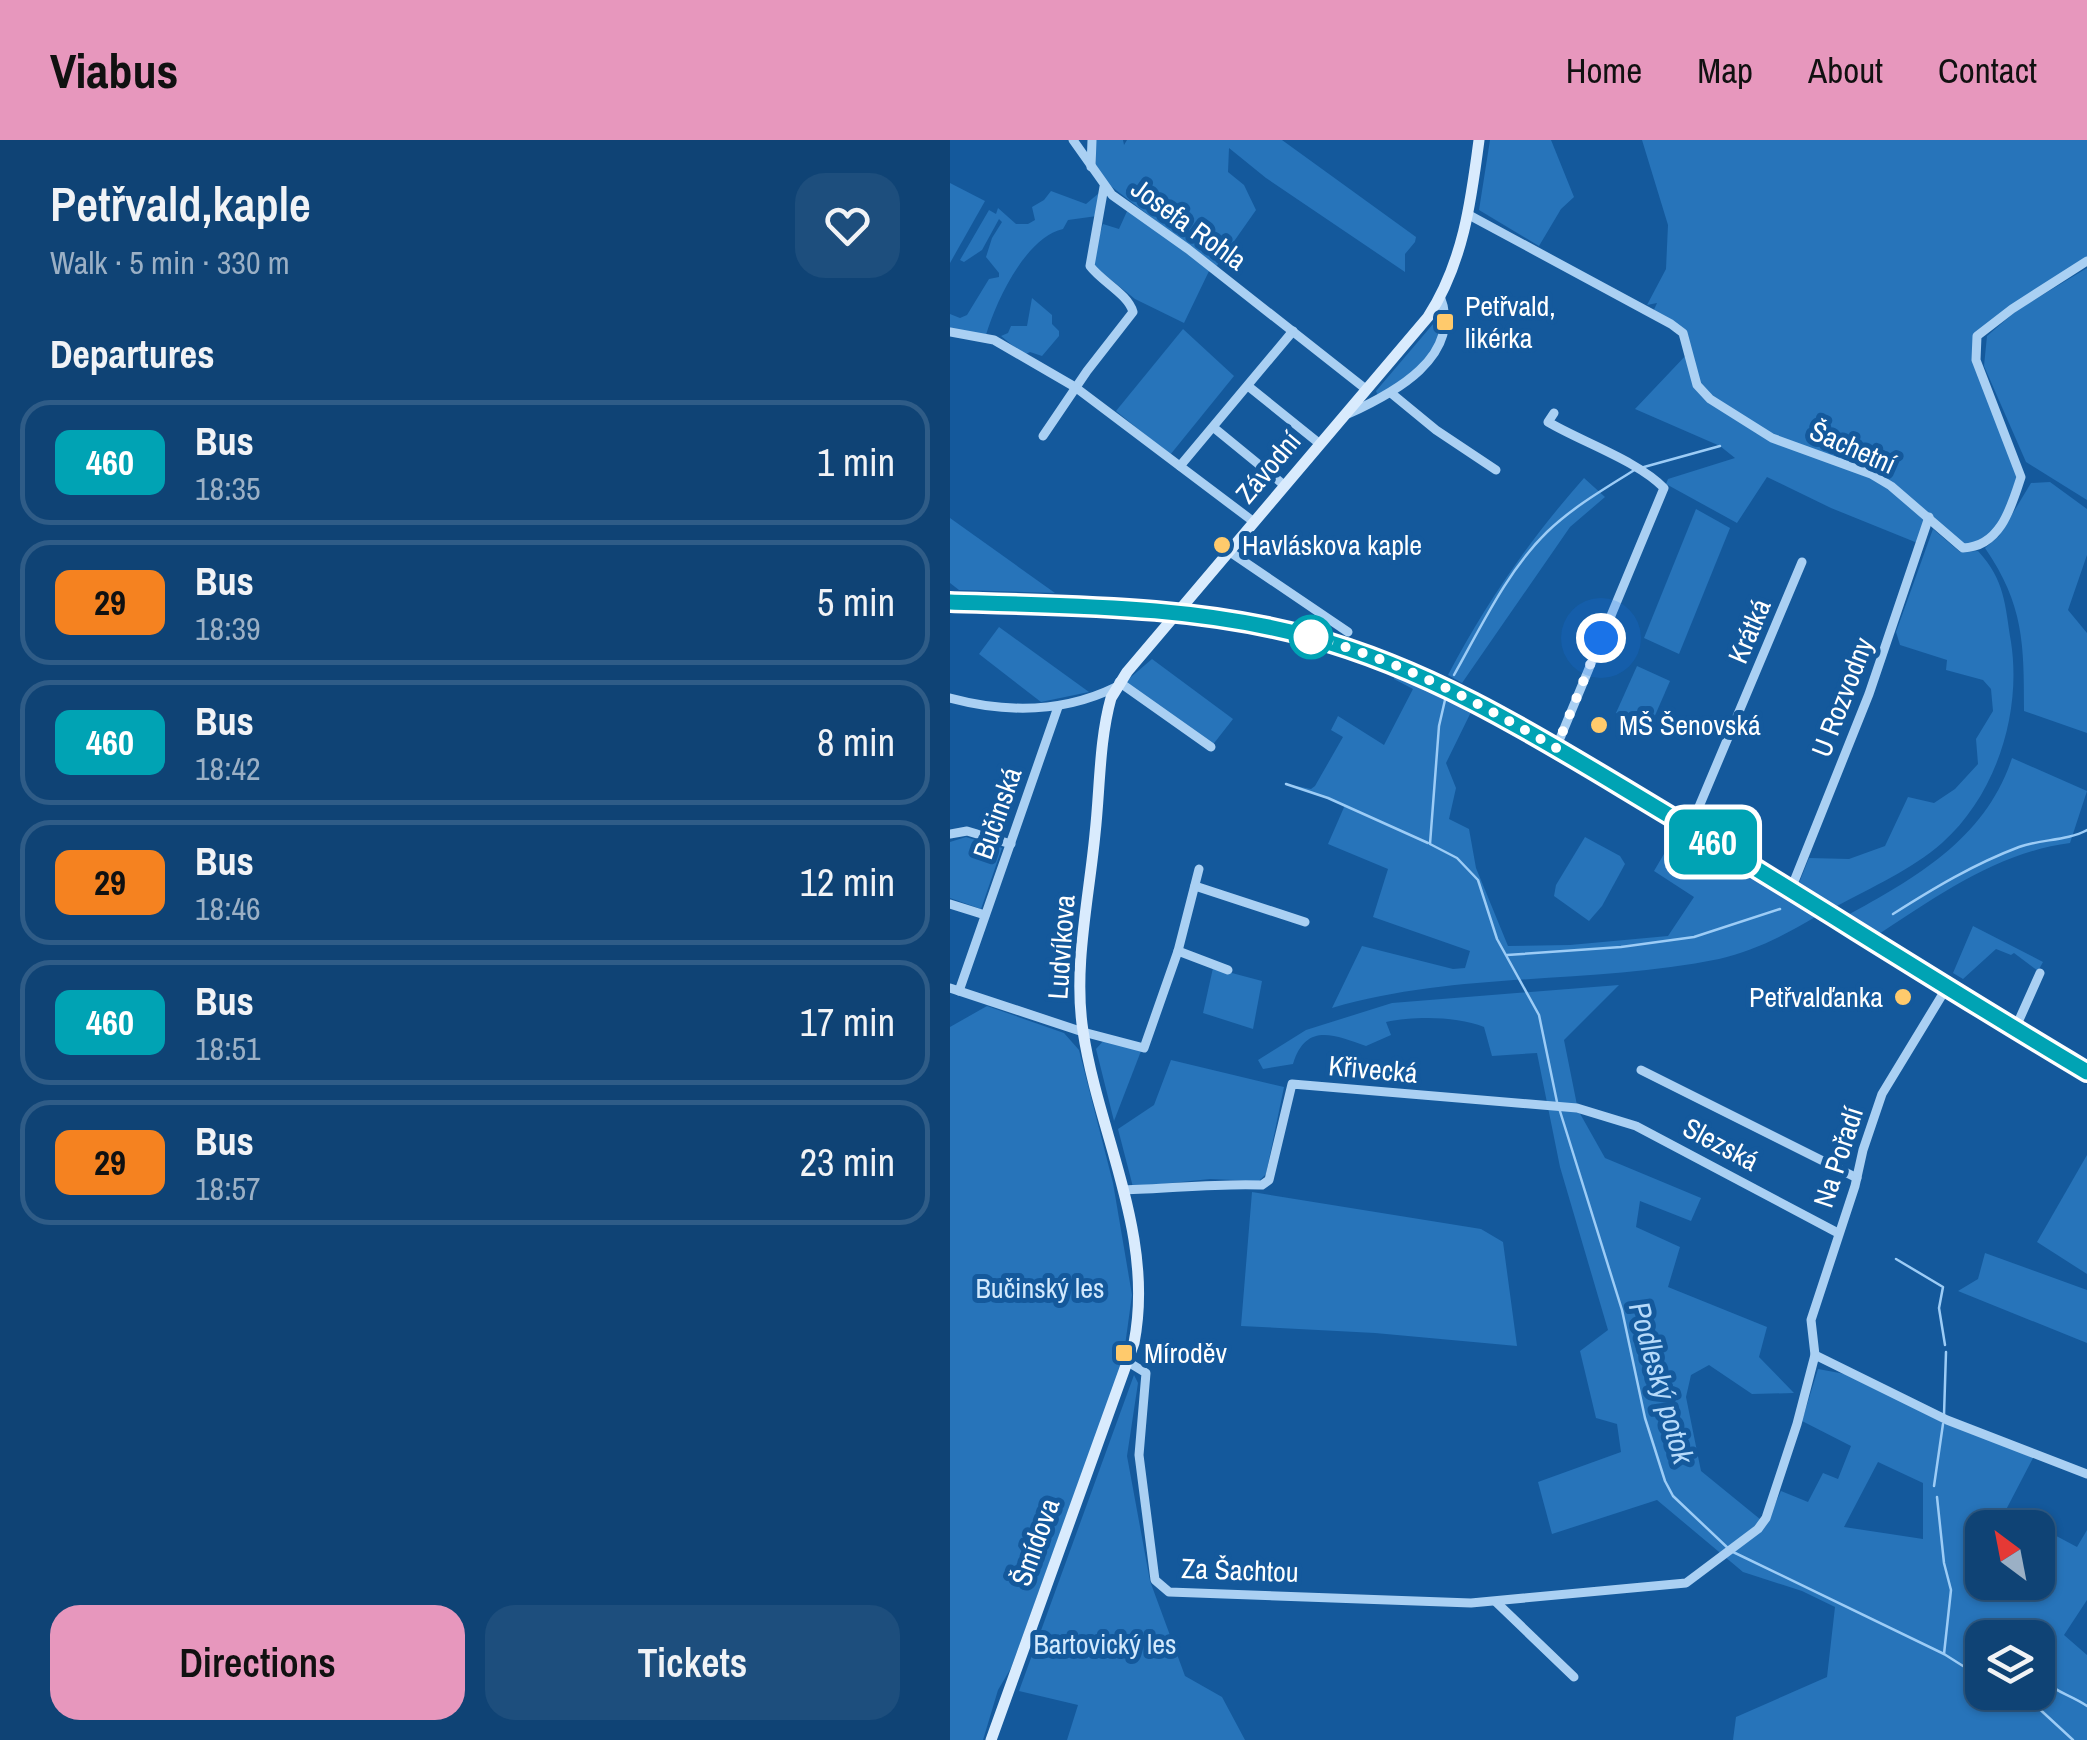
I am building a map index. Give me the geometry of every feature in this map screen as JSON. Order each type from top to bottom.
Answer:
[{"type":"street","name":"Josefa Rohla","points":[[1073,140],[1104,187],[1367,390]]},
{"type":"street","points":[[1092,140],[1092,167]]},
{"type":"street","name":"Závodní","points":[[1178,612],[1424,324],[1440,296],[1469,216],[1480,140]]},
{"type":"street","points":[[1044,436],[1134,307],[1090,266],[1104,187]]},
{"type":"street","name":"Šachetní","points":[[1469,216],[1683,332],[1697,385],[1710,399],[1772,438],[1871,474],[1891,486],[1962,548],[1978,548],[1994,536],[2008,514],[2021,477],[1976,360],[1977,336],[2087,261]]},
{"type":"street","name":"Závodní","points":[[1346,415],[1391,393],[1416,375],[1435,350],[1445,322],[1440,296]]},
{"type":"street","points":[[1180,466],[1294,331]]},
{"type":"street","points":[[950,332],[994,340],[1076,387],[1254,522]]},
{"type":"street","points":[[1248,386],[1320,444]]},
{"type":"street","points":[[1391,393],[1436,430],[1496,470]]},
{"type":"street","points":[[1554,414],[1548,422],[1664,488],[1556,748]]},
{"type":"street","points":[[1213,427],[1284,485]]},
{"type":"street","name":"U Rozvodny","points":[[1790,889],[1869,694],[1929,518]]},
{"type":"street","points":[[1230,552],[1348,632]]},
{"type":"street","name":"Krátká","points":[[1690,828],[1802,562]]},
{"type":"street","points":[[950,602],[1178,612],[1269,626],[1386,662],[1448,688],[1556,748],[2087,1072]]},
{"type":"street","name":"Ludvíkova","points":[[1128,1362],[1141,1297],[1138,1252],[1083,1032],[1080,984],[1106,722],[1117,685],[1178,612]]},
{"type":"street","points":[[950,698],[1002,708],[1058,707],[1089,699],[1117,685],[1211,747]]},
{"type":"street","name":"Bučinská","points":[[954,989],[985,915],[1058,707]]},
{"type":"street","points":[[950,834],[967,831],[1010,844]]},
{"type":"street","points":[[954,989],[1144,1048],[1178,950],[1199,870]]},
{"type":"street","points":[[1195,886],[1306,922]]},
{"type":"street","points":[[950,904],[985,915]]},
{"type":"street","points":[[1178,950],[1228,970]]},
{"type":"street","points":[[2015,1029],[2040,973]]},
{"type":"street","name":"Na Pořadí","points":[[1766,1518],[1815,1355],[1811,1320],[1882,1094],[1947,987]]},
{"type":"street","name":"Slezská","points":[[1642,1070],[1856,1178]]},
{"type":"street","name":"Křivecká","points":[[1123,1190],[1262,1185],[1269,1180],[1292,1084],[1577,1108]]},
{"type":"street","name":"Slezská","points":[[1577,1108],[1636,1126],[1838,1233]]},
{"type":"street","points":[[1815,1355],[1947,1420],[2087,1474]]},
{"type":"street","name":"Za Šachtou","points":[[1128,1362],[1146,1373],[1139,1455],[1155,1580],[1169,1592],[1496,1602],[1686,1583],[1723,1558],[1766,1518]]},
{"type":"street","name":"Šmídova","points":[[991,1740],[1128,1362]]},
{"type":"street","points":[[1496,1602],[1574,1677]]},
{"type":"green space","points":[[1096,140],[1123,140],[1124,145],[1127,140],[1282,140],[1416,237],[1405,254],[1405,272],[1266,178],[1229,148],[1228,172],[1244,185],[1256,210],[1216,267],[1108,184],[1096,166]]},
{"type":"green space","points":[[1490,140],[1551,140],[1574,197],[1561,209],[1539,246],[1479,210]]},
{"type":"green space","points":[[1642,140],[2087,140],[2087,261],[1977,336],[1976,361],[2021,477],[1994,537],[1963,548],[1929,518],[1920,544],[1767,477],[1737,523],[1666,484],[1668,479],[1735,458],[1720,446],[1635,409],[1689,352],[1683,332],[1652,314],[1657,303],[1647,305],[1666,269],[1668,225]]},
{"type":"green space","points":[[950,183],[985,201],[950,263]]},
{"type":"green space","points":[[1051,191],[1086,204],[1099,193],[1097,216],[1068,220],[1063,229],[1037,244],[1014,272],[986,335],[950,330],[950,314],[960,318],[967,315],[989,279],[999,277],[986,257],[1002,222],[999,219],[982,250],[964,262],[960,260],[989,210],[996,214],[998,208],[1016,224],[1028,224],[1035,220],[1032,207]]},
{"type":"green space","points":[[1128,209],[1210,269],[1184,323],[1135,299],[1095,267],[1093,256],[1103,224],[1119,229]]},
{"type":"green space","points":[[2087,268],[2087,500],[2026,462],[1984,366],[1987,336],[2016,311]]},
{"type":"green space","points":[[1032,298],[1052,315],[1052,324],[1059,331],[1042,356],[1030,352],[1024,355],[1001,336],[1011,326],[1027,326]]},
{"type":"green space","points":[[1439,317],[1436,342],[1430,353],[1411,373],[1378,396],[1376,391]]},
{"type":"green space","points":[[1183,329],[1234,376],[1170,455],[1116,411]]},
{"type":"green space","points":[[1584,478],[1605,497],[1570,527],[1462,683],[1448,675],[1510,572]]},
{"type":"green space","points":[[2050,482],[2087,509],[2087,555],[2068,610],[2087,633],[2087,733],[2024,711],[2019,626],[2008,588],[1985,548],[1999,536],[2031,483]]},
{"type":"green space","points":[[1696,509],[1730,528],[1679,654],[1644,638]]},
{"type":"green space","points":[[950,518],[1055,593],[959,590],[950,583]]},
{"type":"green space","points":[[1933,529],[1960,552],[1978,551],[1999,583],[2013,669],[2008,724],[1990,777],[1961,823],[1917,862],[1837,906],[1799,883],[1809,858],[1849,859],[1885,846],[1908,797],[1934,803],[1955,789],[1978,764],[1976,739],[1993,711],[1991,689],[1983,680],[1946,670],[1947,660],[1900,645],[1896,632]]},
{"type":"green space","points":[[999,627],[1089,692],[1041,702],[979,654]]},
{"type":"green space","points":[[1152,659],[1233,719],[1211,747],[1124,683]]},
{"type":"green space","points":[[1637,666],[1670,681],[1650,727],[1616,713]]},
{"type":"green space","points":[[1395,674],[1472,710],[1446,763],[1456,788],[1449,819],[1469,829],[1476,868],[1508,946],[1668,936],[1694,897],[1654,871],[1678,830],[1817,916],[1770,941],[1719,959],[1623,972],[1428,988],[1332,1008],[1362,946],[1453,969],[1465,968],[1470,951],[1373,917],[1388,869],[1328,844],[1345,805],[1286,784],[1311,789],[1315,786],[1343,737],[1331,730],[1338,716],[1384,745],[1413,689],[1394,679]]},
{"type":"green space","points":[[2012,758],[2087,791],[2070,843],[1994,866],[1879,934],[1846,916],[1898,887],[1946,853],[1985,811]]},
{"type":"green space","points":[[966,837],[1002,848],[981,909],[950,898],[950,842]]},
{"type":"green space","points":[[1585,837],[1620,856],[1625,864],[1589,921],[1554,896],[1556,885]]},
{"type":"green space","points":[[1973,926],[2043,962],[2038,971],[2014,953],[1996,949],[1963,979],[1953,973]]},
{"type":"green space","points":[[1213,968],[1262,981],[1253,1029],[1203,1013]]},
{"type":"green space","points":[[1619,985],[1564,1040],[1578,1110],[1605,1158],[1701,1198],[1691,1221],[1640,1201],[1636,1227],[1680,1247],[1668,1287],[1767,1327],[1759,1357],[1794,1393],[1752,1394],[1709,1365],[1691,1375],[1686,1397],[1701,1471],[1766,1524],[1781,1491],[1808,1502],[1823,1473],[1838,1479],[1851,1446],[1802,1421],[1818,1369],[1845,1374],[2033,1458],[2006,1510],[1965,1510],[1965,1600],[2055,1600],[2055,1535],[2077,1547],[2087,1530],[2087,1600],[2064,1635],[2087,1655],[2087,1740],[1733,1740],[1736,1717],[1827,1677],[1835,1607],[1802,1591],[1743,1572],[1657,1500],[1552,1534],[1538,1482],[1621,1452],[1617,1424],[1596,1418],[1580,1351],[1608,1330],[1560,1167],[1537,1053],[1492,1056],[1484,1027],[1423,1018],[1386,1022],[1391,1035],[1366,1046],[1332,1036],[1313,1037],[1305,1042],[1293,1064],[1263,1069],[1258,1060],[1306,1030],[1392,1003]],"holes":[[[1878,1462],[1923,1483],[1923,1539],[1844,1527]]]},
{"type":"green space","name":"Bučinský les","points":[[987,1006],[1064,1033],[1079,1050],[1113,1183],[1132,1295],[1123,1360],[1011,1668],[998,1690],[983,1740],[950,1740],[950,1027]]},
{"type":"green space","points":[[1105,1039],[1141,1051],[1114,1121],[1096,1049]]},
{"type":"green space","points":[[1171,1060],[1284,1087],[1266,1174],[1259,1181],[1210,1179],[1133,1187],[1118,1129],[1154,1105]]},
{"type":"green space","points":[[2087,1155],[2087,1274],[2037,1242]]},
{"type":"green space","points":[[1252,1192],[1481,1229],[1503,1242],[1517,1346],[1241,1326]]},
{"type":"green space","points":[[1985,1253],[2087,1290],[2087,1343],[1958,1291],[1978,1279]]},
{"type":"green space","name":"Bartovický les","points":[[1134,1375],[1138,1383],[1127,1456],[1150,1581],[1185,1676],[1222,1697],[1245,1740],[1067,1740],[1078,1705],[1019,1691]]},
{"type":"waterway","name":"Podleský potok","points":[[1644,467],[1720,446]]},
{"type":"waterway","name":"Podleský potok","points":[[1454,675],[1496,600],[1533,547],[1568,514],[1636,469]]},
{"type":"waterway","name":"Podleský potok","points":[[1445,700],[1439,726],[1430,844],[1457,858],[1478,880],[1497,939],[1539,1015],[1557,1102]]},
{"type":"waterway","points":[[1286,784],[1328,798],[1428,843]]},
{"type":"waterway","points":[[1893,914],[2002,854],[2087,830]]},
{"type":"waterway","points":[[1507,955],[1694,937],[1780,909]]},
{"type":"waterway","name":"Podleský potok","points":[[1559,1108],[1622,1310],[1645,1418],[1673,1496],[1731,1551],[1965,1667]]},
{"type":"waterway","points":[[1896,1259],[1943,1287],[1939,1308],[1945,1345]]},
{"type":"waterway","points":[[1944,1415],[1946,1352]]},
{"type":"waterway","points":[[1934,1486],[1943,1424]]},
{"type":"waterway","points":[[1937,1497],[1951,1590],[1944,1654]]},
{"type":"waterway","points":[[2055,1689],[2087,1706]]},
{"type":"waterway","name":"Podleský potok","points":[[2041,1710],[2073,1740]]},
{"type":"bus line","name":"460","points":[[950,602],[1116,608],[1226,618],[1324,640],[1386,662],[1448,688],[1556,748],[2087,1072]]},
{"type":"place","name":"Petřvald, likérka","points":[[1445,322]]},
{"type":"place","name":"Havláskova kaple","points":[[1222,545]]},
{"type":"place","name":"MŠ Šenovská","points":[[1599,725]]},
{"type":"place","name":"Petřvalďanka","points":[[1903,997]]},
{"type":"place","name":"Míroděv","points":[[1124,1353]]},
{"type":"route","points":[[1311,637],[1433,682],[1556,748],[1601,638]]}]
